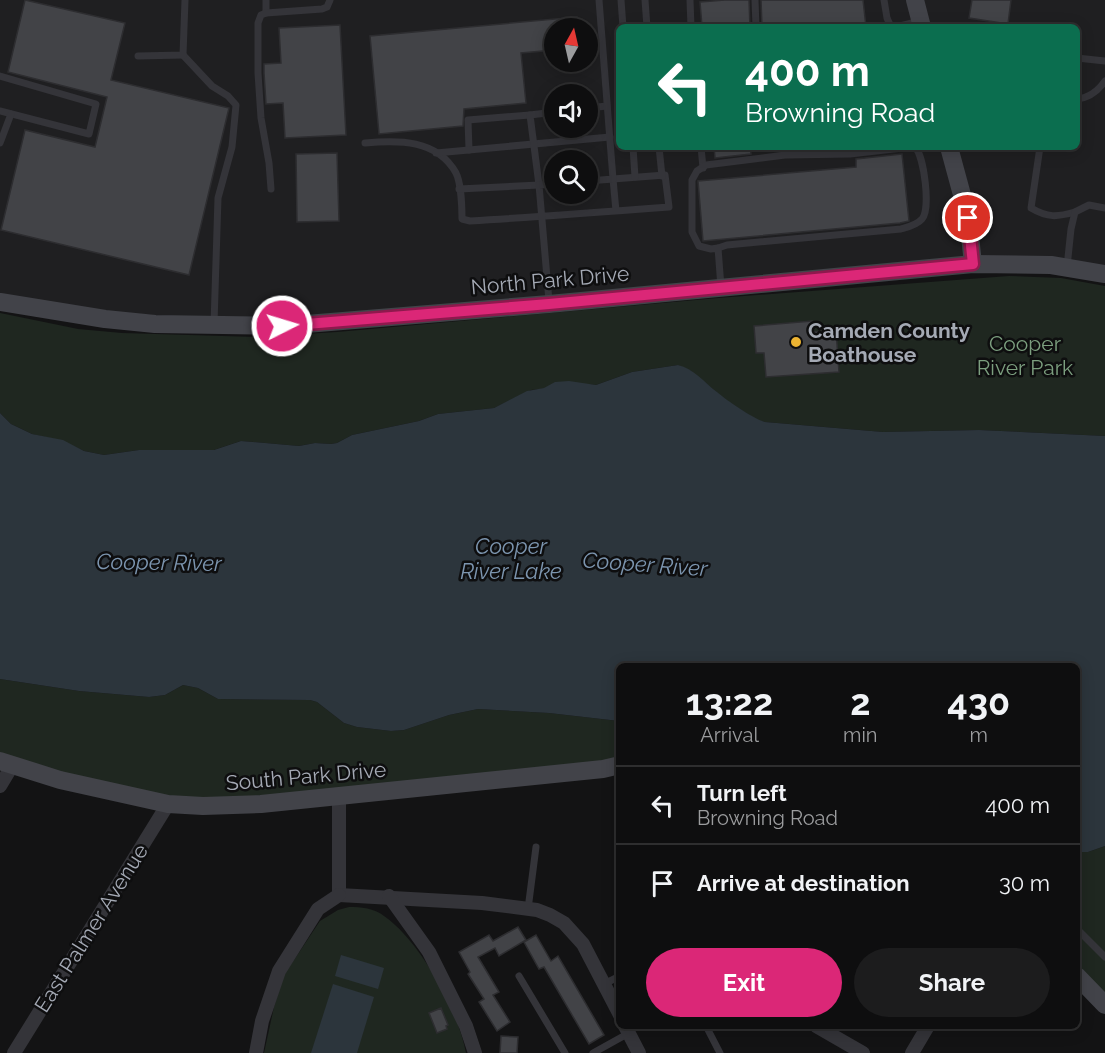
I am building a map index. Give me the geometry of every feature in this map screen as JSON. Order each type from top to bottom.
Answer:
[{"type":"street","points":[[916,0],[921,24]]},
{"type":"street","points":[[951,150],[968,218],[973,264]]},
{"type":"street","name":"North Park Drive","points":[[0,302],[105,319],[155,324],[282,326],[549,304],[973,264],[1067,267],[1105,274]]},
{"type":"street","points":[[0,786],[6,764]]},
{"type":"street","name":"South Park Drive","points":[[6,764],[60,780],[168,804],[203,806],[261,804],[616,766]]},
{"type":"street","points":[[339,796],[339,895]]},
{"type":"street","name":"East Palmer Avenue","points":[[14,1053],[168,804]]},
{"type":"street","points":[[256,1053],[265,1010],[279,971],[318,909],[339,895],[482,903],[528,909],[550,915],[564,923],[583,944],[616,1007]]},
{"type":"street","points":[[389,897],[429,952],[466,1026],[475,1053]]},
{"type":"street","points":[[1080,979],[1105,1005]]},
{"type":"street","points":[[821,1029],[863,1053]]},
{"type":"street","points":[[912,1053],[926,1029]]},
{"type":"street","points":[[627,1030],[639,1053]]},
{"type":"street","points":[[0,1048],[8,1053]]},
{"type":"lane","points":[[185,0],[183,55],[212,86],[228,96],[236,105],[232,147],[218,198],[214,325]]},
{"type":"lane","points":[[266,0],[266,12]]},
{"type":"lane","points":[[599,0],[616,211]]},
{"type":"lane","points":[[621,0],[623,24]]},
{"type":"lane","points":[[645,0],[647,24]]},
{"type":"lane","points":[[690,0],[691,24]]},
{"type":"lane","points":[[755,0],[756,24]]},
{"type":"lane","points":[[884,0],[890,24]]},
{"type":"lane","points":[[271,189],[261,118],[258,23],[261,15],[266,12],[322,9],[329,3]]},
{"type":"lane","points":[[138,56],[183,55]]},
{"type":"lane","points":[[1080,58],[1105,61]]},
{"type":"lane","points":[[0,76],[96,104],[89,134],[0,111]]},
{"type":"lane","points":[[1080,99],[1100,89],[1105,81]]},
{"type":"lane","points":[[598,107],[608,106]]},
{"type":"lane","points":[[470,150],[468,120],[544,113]]},
{"type":"lane","points":[[0,143],[11,114]]},
{"type":"lane","points":[[530,115],[539,185],[549,304]]},
{"type":"lane","points":[[436,153],[610,137]]},
{"type":"lane","points":[[365,143],[410,142],[429,147],[457,174],[462,219],[542,217],[669,207],[665,175],[598,180]]},
{"type":"lane","points":[[633,150],[635,177]]},
{"type":"lane","points":[[659,150],[662,176]]},
{"type":"lane","points":[[701,150],[703,168]]},
{"type":"lane","points":[[768,150],[769,158]]},
{"type":"lane","points":[[886,150],[850,154],[811,150],[769,158],[706,165],[697,171],[692,180],[692,232],[699,246],[711,249],[727,245],[901,229],[917,224],[924,218],[926,211],[920,152],[917,150]]},
{"type":"lane","points":[[1040,150],[1031,208],[1044,215],[1062,216],[1089,205],[1105,208]]},
{"type":"lane","points":[[459,189],[544,185]]},
{"type":"lane","points":[[1067,267],[1075,212]]},
{"type":"lane","points":[[718,248],[721,287]]},
{"type":"lane","points":[[528,909],[536,847]]},
{"type":"lane","points":[[1080,932],[1105,957]]},
{"type":"lane","points":[[519,976],[565,1053]]},
{"type":"lane","points":[[604,984],[616,978]]},
{"type":"lane","points":[[708,1029],[720,1053]]},
{"type":"lane","points":[[593,1053],[627,1030]]},
{"type":"shaded area","points":[[0,0],[1105,0],[1105,274],[1051,265],[282,326],[0,302]]},
{"type":"green space","name":"Cooper River Park","points":[[1009,276],[1061,278],[1105,286],[1105,436],[979,430],[883,432],[765,422],[757,420],[726,400],[691,371],[678,365],[632,372],[596,385],[585,384],[531,390],[494,408],[438,414],[419,421],[352,435],[331,444],[315,443],[299,446],[241,441],[214,450],[139,450],[104,455],[84,451],[63,441],[32,434],[11,424],[0,413],[0,313],[78,329],[122,333],[257,337]]},
{"type":"green space","points":[[0,679],[79,691],[149,697],[165,695],[183,685],[198,688],[218,699],[310,700],[317,702],[344,723],[391,731],[404,730],[449,715],[478,709],[549,713],[616,721],[616,765],[203,806],[0,761]]},
{"type":"green space","points":[[1105,846],[1105,1005],[1080,979],[1080,852],[1088,852]]},
{"type":"green space","points":[[349,907],[367,908],[380,913],[398,927],[411,942],[424,959],[446,997],[462,1036],[466,1053],[264,1053],[284,975],[320,921],[338,910]]},
{"type":"water","name":"Cooper River Lake","points":[[678,365],[694,372],[740,409],[765,422],[883,432],[979,430],[1105,436],[1105,846],[1088,852],[1080,852],[1080,663],[616,663],[616,721],[549,713],[478,709],[449,715],[404,730],[391,731],[344,723],[317,702],[310,700],[218,699],[198,688],[183,685],[165,695],[149,697],[79,691],[0,679],[0,413],[11,424],[32,434],[63,440],[84,451],[104,455],[139,450],[214,450],[241,441],[299,446],[315,443],[331,444],[352,435],[419,421],[438,414],[494,408],[527,391],[544,388],[555,382],[569,381],[596,385],[632,372]]},
{"type":"water","points":[[341,955],[384,968],[378,989],[335,976]]},
{"type":"water","points":[[333,984],[374,997],[357,1053],[311,1053]]},
{"type":"building","points":[[25,0],[125,23],[111,80],[229,108],[189,275],[1,230],[25,130],[95,147],[107,97],[8,72]]},
{"type":"building","points":[[749,0],[750,24],[702,24],[700,2]]},
{"type":"building","points":[[761,0],[863,0],[866,24],[762,24]]},
{"type":"building","points":[[972,0],[1011,0],[1008,24],[969,18]]},
{"type":"building","points":[[544,20],[544,51],[521,53],[526,103],[464,109],[463,126],[379,134],[370,36]]},
{"type":"building","points":[[340,25],[346,135],[285,138],[283,103],[266,104],[264,73],[264,64],[281,63],[279,28]]},
{"type":"building","points":[[714,150],[750,150],[751,154],[715,158]]},
{"type":"building","points":[[337,153],[339,221],[297,222],[296,154]]},
{"type":"building","points":[[902,154],[909,221],[703,241],[698,181],[856,167],[856,159]]},
{"type":"building","name":"Camden County Boathouse","points":[[812,321],[813,332],[836,330],[839,372],[766,377],[764,353],[756,353],[754,326]]},
{"type":"building","points":[[518,927],[526,940],[499,956],[495,948],[478,957],[499,992],[493,995],[510,1022],[497,1031],[479,1002],[484,999],[468,974],[470,972],[459,952],[489,935],[493,941]]},
{"type":"building","points":[[536,935],[551,961],[558,956],[604,1035],[589,1044],[544,967],[539,969],[524,942]]},
{"type":"building","points":[[441,1008],[448,1025],[447,1029],[437,1033],[429,1013]]},
{"type":"building","points":[[501,1036],[518,1037],[517,1053],[500,1053]]},
{"type":"place","name":"Camden County Boathouse","points":[[796,342]]},
{"type":"route","points":[[282,326],[549,304],[973,264],[968,218]]},
{"type":"water label","name":"Cooper River","points":[[159,562]]},
{"type":"water label","name":"Cooper River","points":[[645,564]]}]
